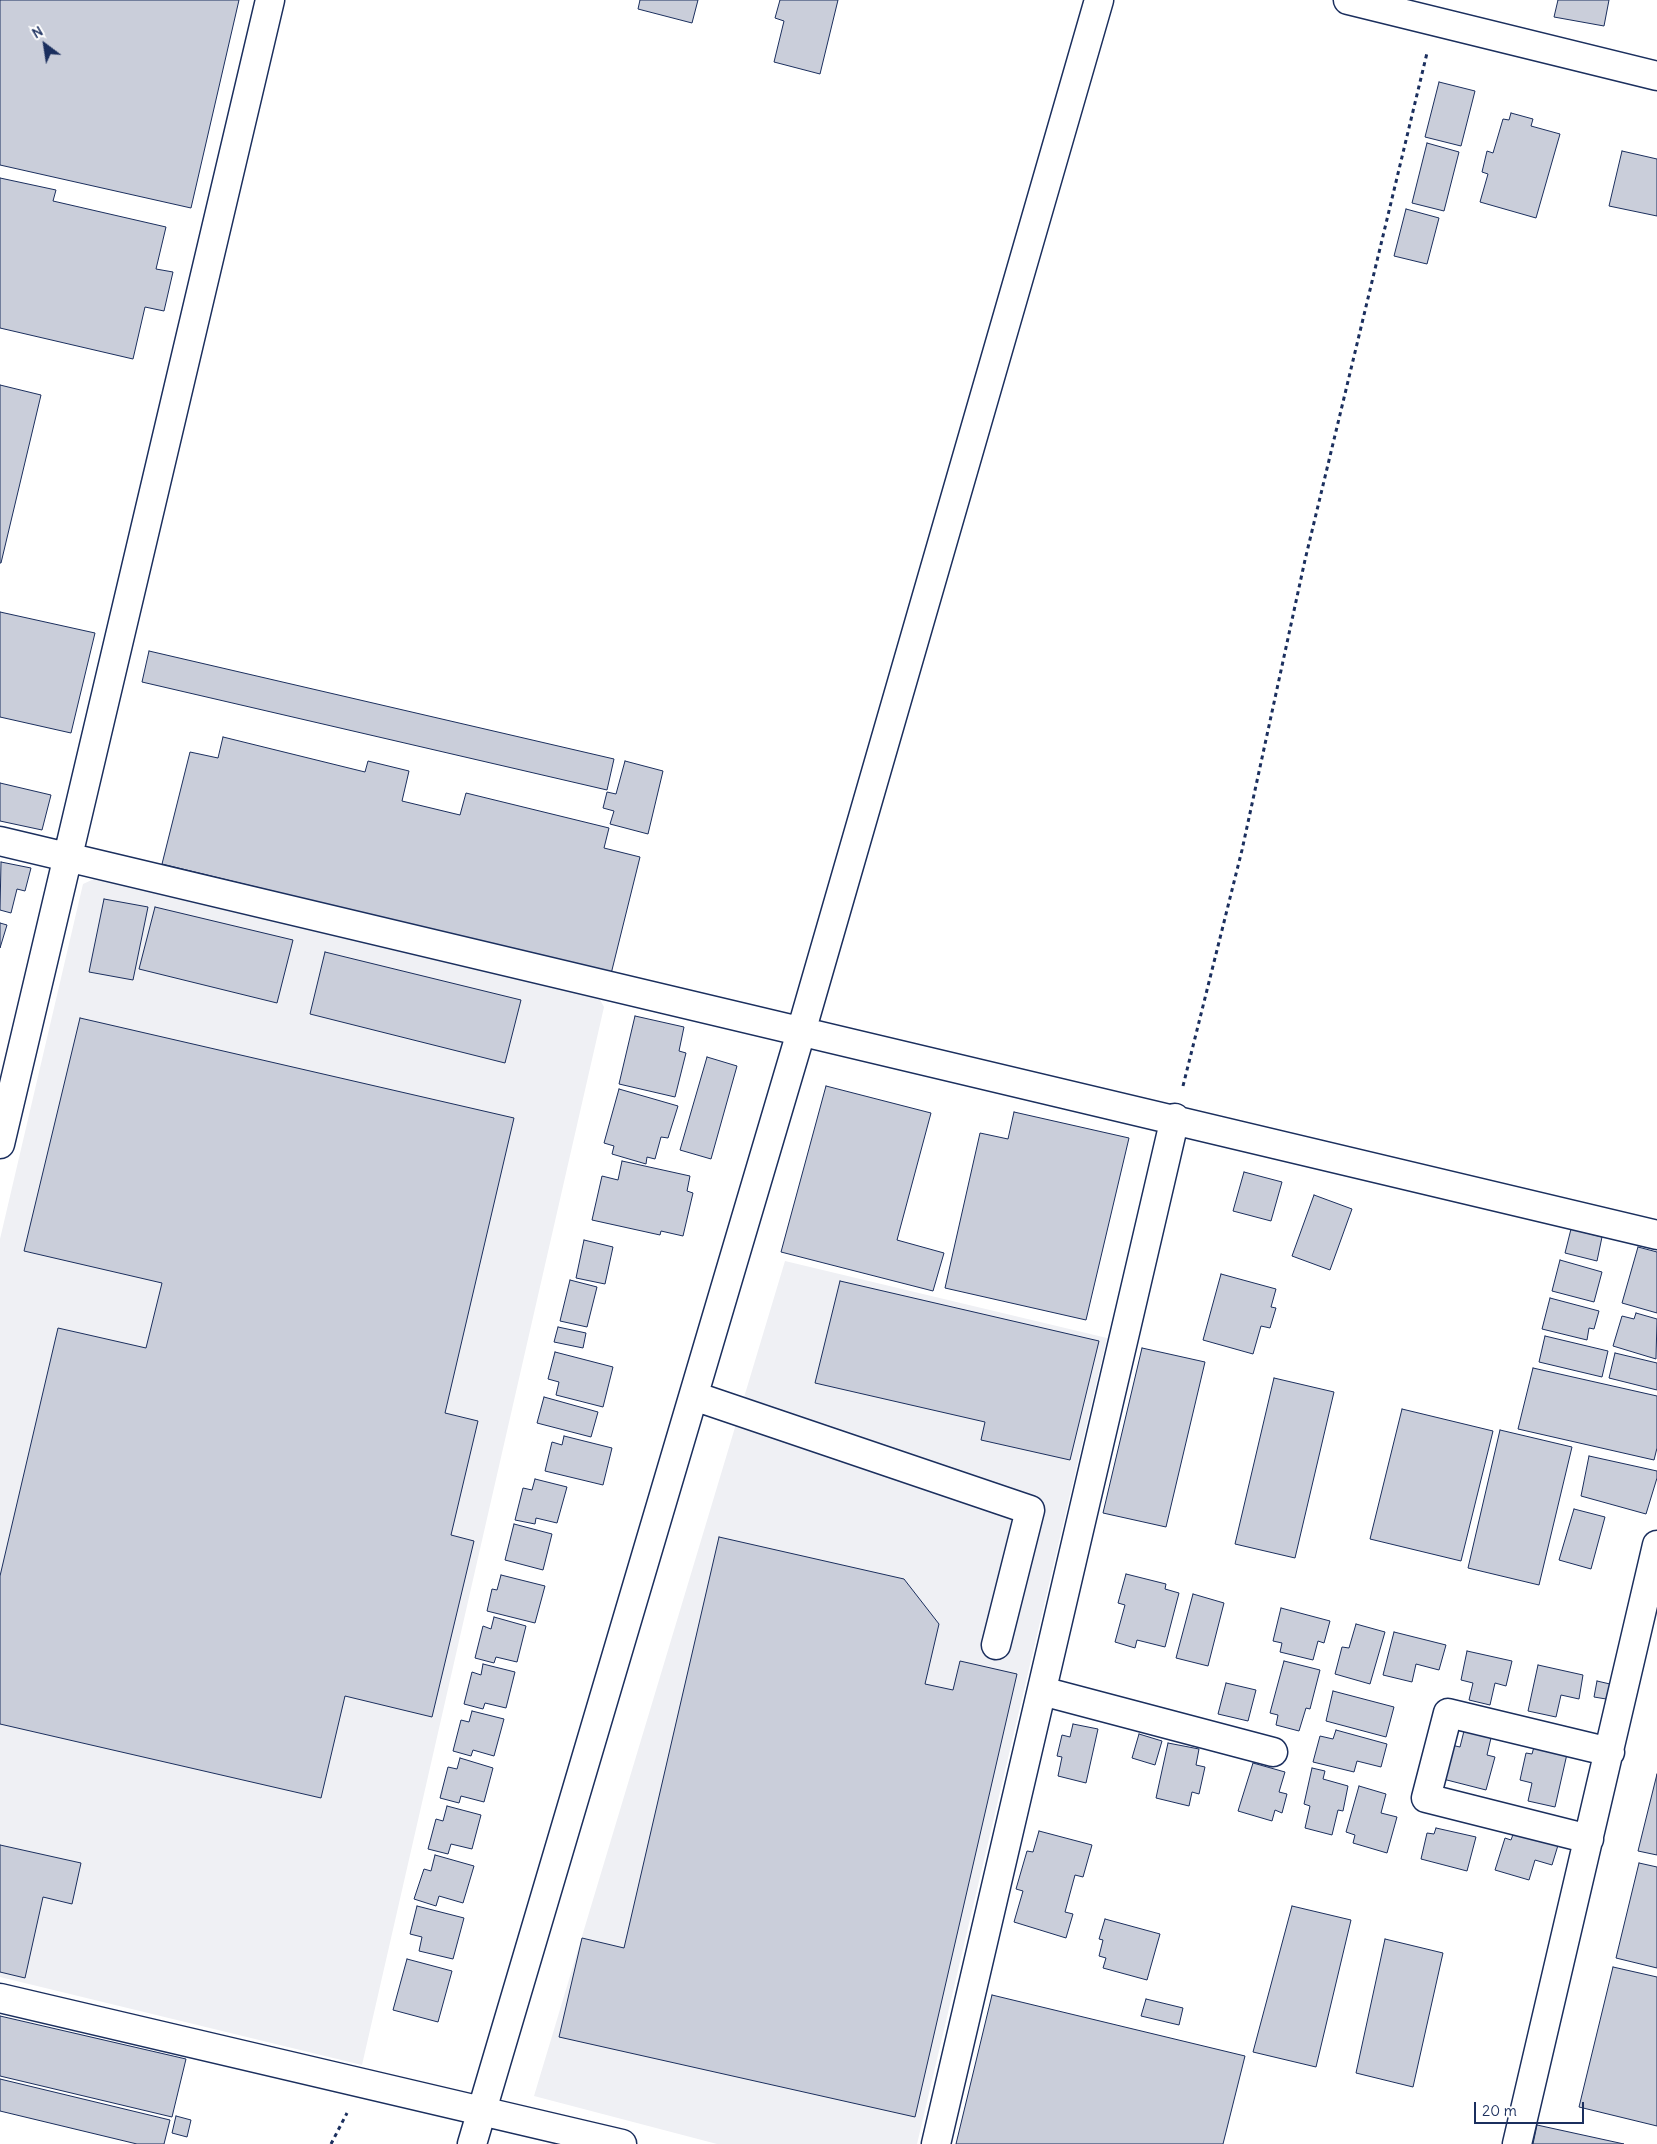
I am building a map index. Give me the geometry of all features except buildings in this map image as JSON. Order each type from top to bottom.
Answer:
[{"type":"street","points":[[0,1144],[270,0]]},
{"type":"street","points":[[472,2144],[801,1032],[1099,0]]},
{"type":"street","points":[[1348,0],[1433,13],[1657,76]]},
{"type":"street","points":[[0,841],[801,1032],[1175,1118],[1657,1235]]},
{"type":"street","points":[[936,2144],[1175,1118]]},
{"type":"street","points":[[694,1396],[1030,1510],[996,1646]]},
{"type":"street","points":[[1518,2144],[1657,1545]]},
{"type":"street","points":[[1042,1691],[1274,1752]]},
{"type":"street","points":[[1589,1839],[1426,1798],[1448,1713],[1610,1752]]},
{"type":"street","points":[[0,1998],[622,2144]]},
{"type":"path","points":[[1175,1118],[1242,850],[1305,560],[1433,13]]},
{"type":"shaded area","points":[[96,878],[598,996],[604,1007],[362,2065],[0,1977],[0,1239],[83,884]]},
{"type":"shaded area","points":[[785,1261],[1107,1338],[917,2144],[717,2144],[534,2096]]}]
